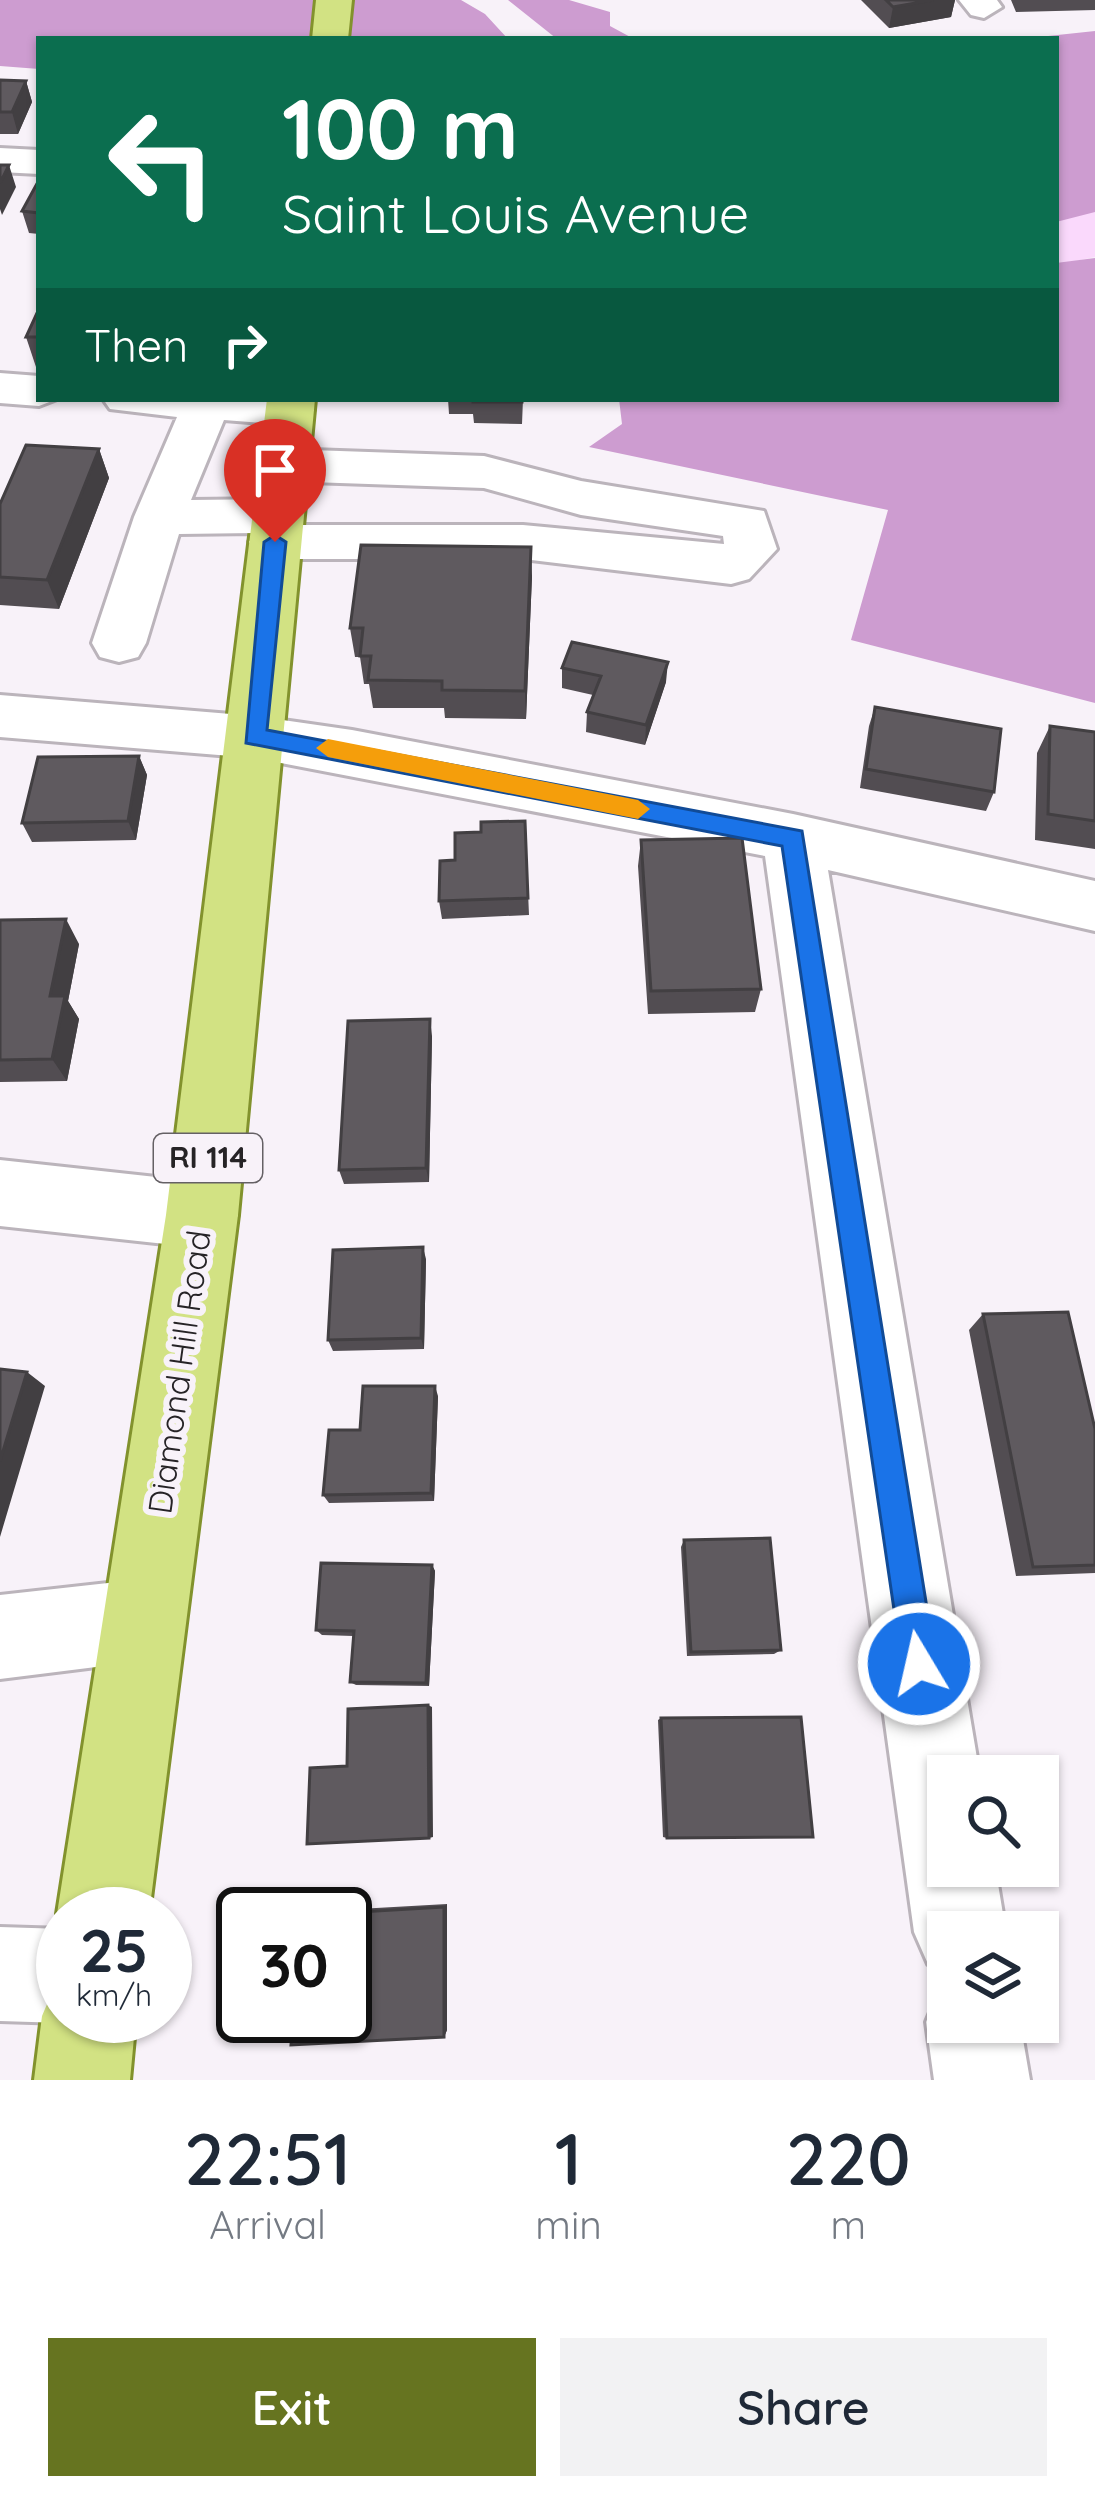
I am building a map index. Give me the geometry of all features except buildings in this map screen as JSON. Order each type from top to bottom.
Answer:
[{"type":"main road","points":[[330,36],[334,0]]},
{"type":"main road","name":"Diamond Hill Road","points":[[107,1887],[202,1214],[283,466]]},
{"type":"main road","points":[[82,2080],[86,2043]]},
{"type":"street","points":[[0,160],[36,162]]},
{"type":"street","points":[[0,388],[36,391]]},
{"type":"street","points":[[159,517],[283,466],[484,472],[573,496],[746,523],[751,549],[730,566],[555,546],[386,538],[283,466],[206,406],[161,402]]},
{"type":"street","points":[[118,643],[159,517],[206,406]]},
{"type":"street","points":[[555,546],[573,496]]},
{"type":"street","points":[[0,716],[254,737],[793,838],[1095,906]]},
{"type":"street","points":[[793,838],[933,1755]]},
{"type":"street","points":[[0,1193],[202,1214]]},
{"type":"street","points":[[0,1637],[144,1620]]},
{"type":"street","points":[[0,1974],[36,1975]]},
{"type":"street","points":[[977,2043],[982,2080]]},
{"type":"shaded area","points":[[0,0],[461,0],[485,14],[505,36],[36,36],[36,69],[0,66]]},
{"type":"shaded area","points":[[508,0],[569,0],[610,12],[610,26],[628,36],[553,36]]},
{"type":"shaded area","points":[[1095,31],[1095,212],[1059,221],[1059,36],[1048,36]]},
{"type":"shaded area","points":[[1095,122],[1095,257],[1059,264],[1059,181]]},
{"type":"shaded area","points":[[1095,258],[1095,703],[851,640],[888,510],[589,447],[622,424],[619,402],[1059,402],[1059,263]]},
{"type":"slow traffic","points":[[328,748],[638,809]]},
{"type":"route","points":[[275,542],[254,737],[793,838],[919,1664]]}]
